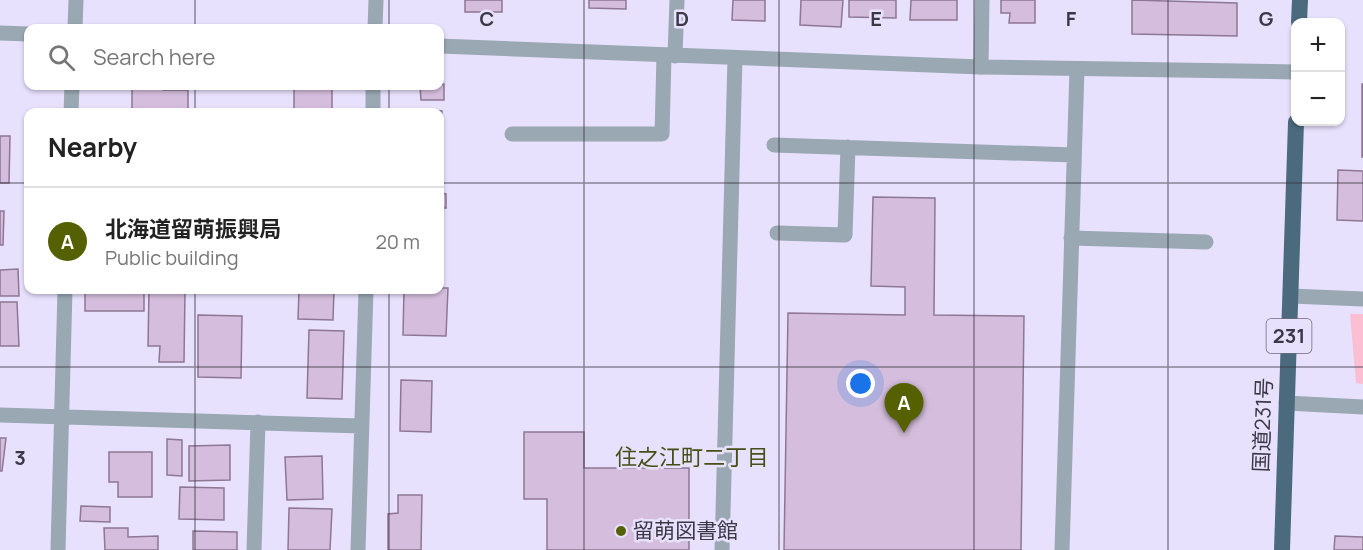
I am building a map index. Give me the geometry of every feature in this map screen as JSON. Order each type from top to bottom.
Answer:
[{"type":"highway","points":[[1299,18],[1300,0]]},
{"type":"highway","name":"国道231号","points":[[1282,550],[1296,126]]},
{"type":"street","points":[[75,24],[76,0]]},
{"type":"street","points":[[375,24],[376,0]]},
{"type":"street","points":[[512,134],[662,134],[677,0]]},
{"type":"street","points":[[981,67],[982,0]]},
{"type":"street","points":[[0,33],[24,34]]},
{"type":"street","points":[[444,46],[981,67],[1291,72]]},
{"type":"street","points":[[722,550],[735,58]]},
{"type":"street","points":[[1062,550],[1077,69]]},
{"type":"street","points":[[71,108],[72,90]]},
{"type":"street","points":[[372,108],[374,90]]},
{"type":"street","points":[[774,145],[1074,155]]},
{"type":"street","points":[[777,233],[845,235],[848,147]]},
{"type":"street","points":[[1071,238],[1206,242]]},
{"type":"street","points":[[58,550],[65,294]]},
{"type":"street","points":[[358,550],[366,294]]},
{"type":"street","points":[[1291,296],[1363,299]]},
{"type":"street","points":[[1286,403],[1363,407]]},
{"type":"street","points":[[0,416],[361,426]]},
{"type":"street","points":[[254,550],[258,422]]},
{"type":"shaded area","points":[[1350,314],[1363,314],[1363,384],[1356,383]]},
{"type":"building","points":[[465,0],[502,0],[502,12],[465,12]]},
{"type":"building","points":[[589,0],[626,0],[626,9],[589,8]]},
{"type":"building","points":[[733,0],[765,0],[765,21],[732,20]]},
{"type":"building","points":[[801,0],[843,0],[841,27],[800,25]]},
{"type":"building","points":[[849,0],[896,0],[896,18],[849,17]]},
{"type":"building","points":[[911,0],[957,0],[957,20],[910,20]]},
{"type":"building","points":[[1001,0],[1035,0],[1035,23],[1009,23],[1010,13],[1001,13]]},
{"type":"building","points":[[1132,0],[1237,3],[1237,36],[1132,34]]},
{"type":"building","points":[[1363,84],[1363,157],[1362,157]]},
{"type":"building","points":[[132,90],[188,90],[188,108],[132,108]]},
{"type":"building","points":[[294,90],[332,90],[332,108],[294,108]]},
{"type":"building","points":[[420,90],[444,90],[444,100],[421,100]]},
{"type":"building","points":[[0,136],[10,136],[9,183],[0,183]]},
{"type":"building","points":[[1338,170],[1363,171],[1363,221],[1337,220]]},
{"type":"building","points":[[444,194],[446,194],[446,208],[444,208]]},
{"type":"building","points":[[873,197],[935,198],[934,315],[1024,316],[1021,550],[784,550],[788,313],[905,315],[905,287],[871,286]]},
{"type":"building","points":[[0,211],[4,211],[3,245],[0,245]]},
{"type":"building","points":[[18,269],[19,296],[0,296],[0,270]]},
{"type":"building","points":[[444,288],[448,288],[446,336],[403,335],[404,294],[444,294]]},
{"type":"building","points":[[85,294],[144,294],[144,311],[85,311]]},
{"type":"building","points":[[149,294],[185,294],[184,362],[159,362],[160,346],[148,346]]},
{"type":"building","points":[[299,294],[334,294],[333,320],[298,319]]},
{"type":"building","points":[[0,302],[17,302],[19,346],[0,346]]},
{"type":"building","points":[[198,315],[242,316],[241,378],[198,377]]},
{"type":"building","points":[[309,330],[344,331],[342,399],[307,398]]},
{"type":"building","points":[[401,380],[432,381],[431,432],[400,431]]},
{"type":"building","points":[[524,432],[584,432],[584,468],[689,468],[689,550],[547,550],[547,499],[524,499]]},
{"type":"building","points":[[0,438],[6,438],[2,471],[0,471]]},
{"type":"building","points":[[167,439],[182,440],[182,476],[167,475]]},
{"type":"building","points":[[230,445],[230,480],[189,481],[189,446]]},
{"type":"building","points":[[109,452],[152,452],[152,497],[118,497],[118,482],[109,482]]},
{"type":"building","points":[[322,456],[323,499],[287,500],[285,457]]},
{"type":"building","points":[[180,487],[224,488],[224,520],[179,519]]},
{"type":"building","points":[[398,495],[422,495],[421,550],[388,550],[388,514],[398,513]]},
{"type":"building","points":[[81,506],[110,507],[110,522],[80,521]]},
{"type":"building","points":[[289,508],[332,509],[330,550],[288,550]]},
{"type":"building","points":[[104,528],[128,528],[128,537],[158,536],[158,550],[105,550]]},
{"type":"building","points":[[193,531],[237,532],[237,550],[193,550]]},
{"type":"building","points":[[1335,536],[1363,537],[1363,550],[1334,550]]},
{"type":"place","name":"北海道留萌振興局","points":[[904,433]]},
{"type":"place","name":"留萌図書館","points":[[621,531]]},
{"type":"district","name":"住之江町二丁目","points":[[692,457]]}]
